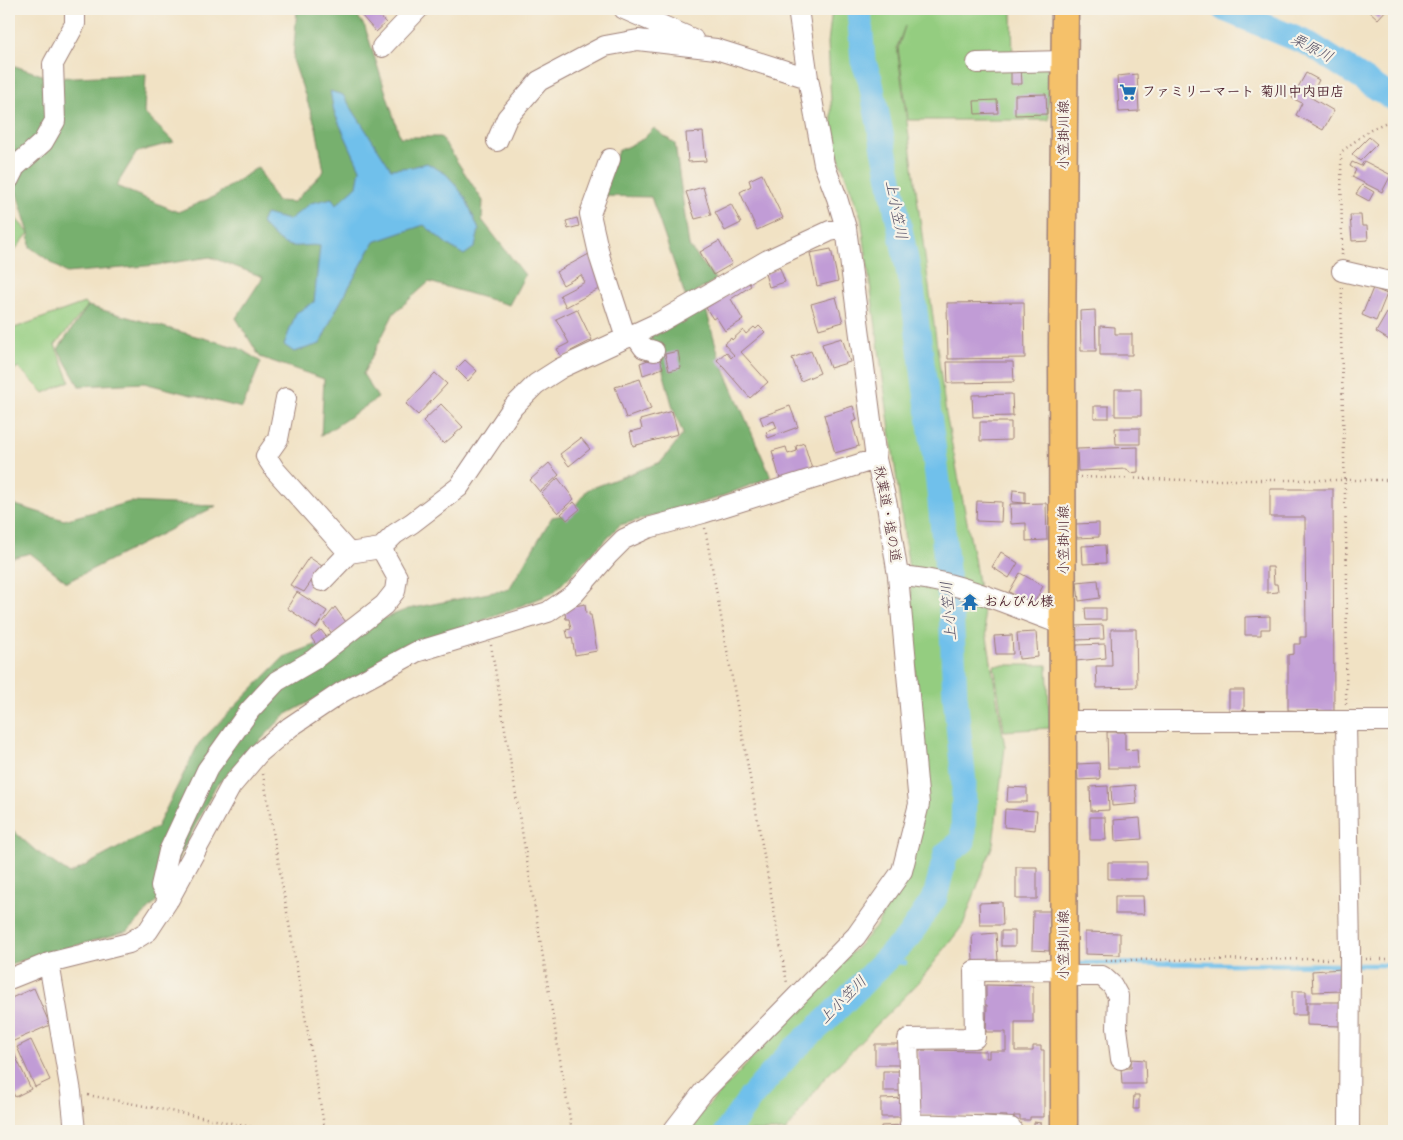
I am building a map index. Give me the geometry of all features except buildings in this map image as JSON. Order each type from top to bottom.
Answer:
[{"type":"main road","name":"小笠掛川線","points":[[1064,1131],[1064,476],[1062,348],[1065,9]]},
{"type":"street","points":[[9,179],[15,167],[44,142],[55,121],[53,64],[75,24],[75,9]]},
{"type":"street","points":[[382,47],[418,9]]},
{"type":"street","points":[[624,9],[716,49],[808,78]]},
{"type":"street","name":"秋葉道・塩の道","points":[[798,9],[808,78],[824,164],[846,228],[876,459],[907,577],[964,588],[1053,621],[1064,620]]},
{"type":"street","points":[[497,141],[507,118],[538,81],[604,46],[638,40],[716,49]]},
{"type":"street","points":[[977,63],[1064,60]]},
{"type":"street","points":[[610,159],[590,214],[600,258],[630,336],[644,348],[654,351]]},
{"type":"street","points":[[322,581],[349,553],[381,548],[395,534],[459,487],[513,407],[536,384],[561,368],[660,322],[768,260],[830,231],[846,228]]},
{"type":"street","points":[[1342,271],[1394,283]]},
{"type":"street","points":[[286,398],[278,439],[266,456],[274,470],[349,553]]},
{"type":"street","points":[[9,979],[49,963],[129,943],[148,930],[169,899],[231,786],[259,753],[290,727],[342,692],[416,652],[548,612],[574,594],[624,539],[648,528],[703,513],[876,459]]},
{"type":"street","points":[[169,899],[162,886],[169,850],[207,770],[250,710],[277,681],[313,660],[384,605],[395,591],[397,577],[381,548]]},
{"type":"street","points":[[673,1131],[704,1091],[856,936],[902,871],[919,804],[907,577]]},
{"type":"street","points":[[1064,720],[1394,721]]},
{"type":"street","points":[[1346,722],[1350,963],[1349,1131]]},
{"type":"street","points":[[49,963],[71,1092],[75,1131]]},
{"type":"street","points":[[1010,1128],[911,1128],[908,1039],[974,1038],[974,971],[1064,973],[1102,976],[1112,985],[1118,996],[1116,1028],[1121,1059]]},
{"type":"path","points":[[1064,476],[1187,480],[1394,480]]},
{"type":"path","points":[[1346,480],[1344,512],[1347,577],[1346,722]]},
{"type":"path","points":[[703,513],[790,1002]]},
{"type":"path","points":[[488,629],[572,1131]]},
{"type":"path","points":[[259,753],[325,1131]]},
{"type":"path","points":[[1104,960],[1350,963],[1394,959]]},
{"type":"path","points":[[71,1092],[272,1131]]},
{"type":"green space","points":[[297,9],[353,9],[365,27],[400,137],[441,137],[483,201],[482,220],[525,275],[509,305],[429,282],[394,313],[363,374],[378,398],[321,436],[324,379],[260,357],[236,318],[263,277],[210,257],[157,265],[66,273],[30,247],[29,233],[12,177],[9,176],[9,64],[51,78],[146,74],[144,113],[174,142],[137,152],[116,186],[178,212],[215,196],[258,167],[276,201],[294,202],[324,171],[316,127],[293,60]]},
{"type":"green space","points":[[832,9],[1012,9],[1013,67],[1047,66],[1049,120],[908,120],[898,48],[905,26],[897,47],[946,414],[974,558],[1005,747],[993,844],[963,925],[919,982],[823,1080],[786,1131],[686,1131],[875,928],[908,872],[917,704],[910,577],[861,217],[833,142],[828,43]]},
{"type":"green space","points":[[654,128],[675,144],[689,246],[716,280],[686,298],[651,197],[600,196],[618,151],[643,139]]},
{"type":"green space","points":[[9,211],[29,233],[9,257]]},
{"type":"green space","points":[[704,302],[720,360],[771,477],[715,499],[620,525],[553,593],[403,652],[285,715],[215,787],[157,901],[128,931],[13,963],[9,966],[9,827],[36,851],[70,874],[157,827],[199,743],[284,657],[408,609],[509,589],[552,517],[569,514],[587,490],[661,462],[683,434],[673,408],[659,356],[633,338]]},
{"type":"green space","points":[[84,303],[88,306],[55,345],[70,381],[44,393],[18,367],[9,374],[9,330]]},
{"type":"green space","points":[[88,306],[239,348],[261,362],[242,408],[144,383],[79,386],[58,349]]},
{"type":"green space","points":[[130,502],[216,506],[67,582],[30,553],[9,559],[9,503],[64,520]]},
{"type":"green space","points":[[994,665],[1047,665],[1050,728],[1004,731]]},
{"type":"water","points":[[330,91],[343,95],[391,169],[427,163],[446,174],[466,199],[479,230],[475,247],[464,255],[448,245],[424,225],[374,242],[335,312],[320,344],[294,352],[284,345],[296,313],[314,302],[320,246],[284,244],[275,238],[261,223],[265,214],[289,220],[311,203],[332,198],[336,205],[357,186],[360,169],[334,112]]},
{"type":"waterway","name":"上小笠川","points":[[727,1131],[751,1097],[791,1052],[825,1021],[909,936],[935,897],[946,854],[963,841],[964,783],[955,695],[951,609],[938,482],[912,289],[870,79],[863,61],[859,9]]},
{"type":"waterway","name":"栗原川","points":[[1224,9],[1309,44],[1394,99]]},
{"type":"waterway","points":[[884,960],[905,963]]},
{"type":"waterway","points":[[1075,963],[1345,965]]},
{"type":"waterway","points":[[1356,965],[1394,965]]},
{"type":"place","name":"ファミリーマート 菊川中内田店","points":[[1128,92]]},
{"type":"place","name":"おんびん様","points":[[970,602]]}]
